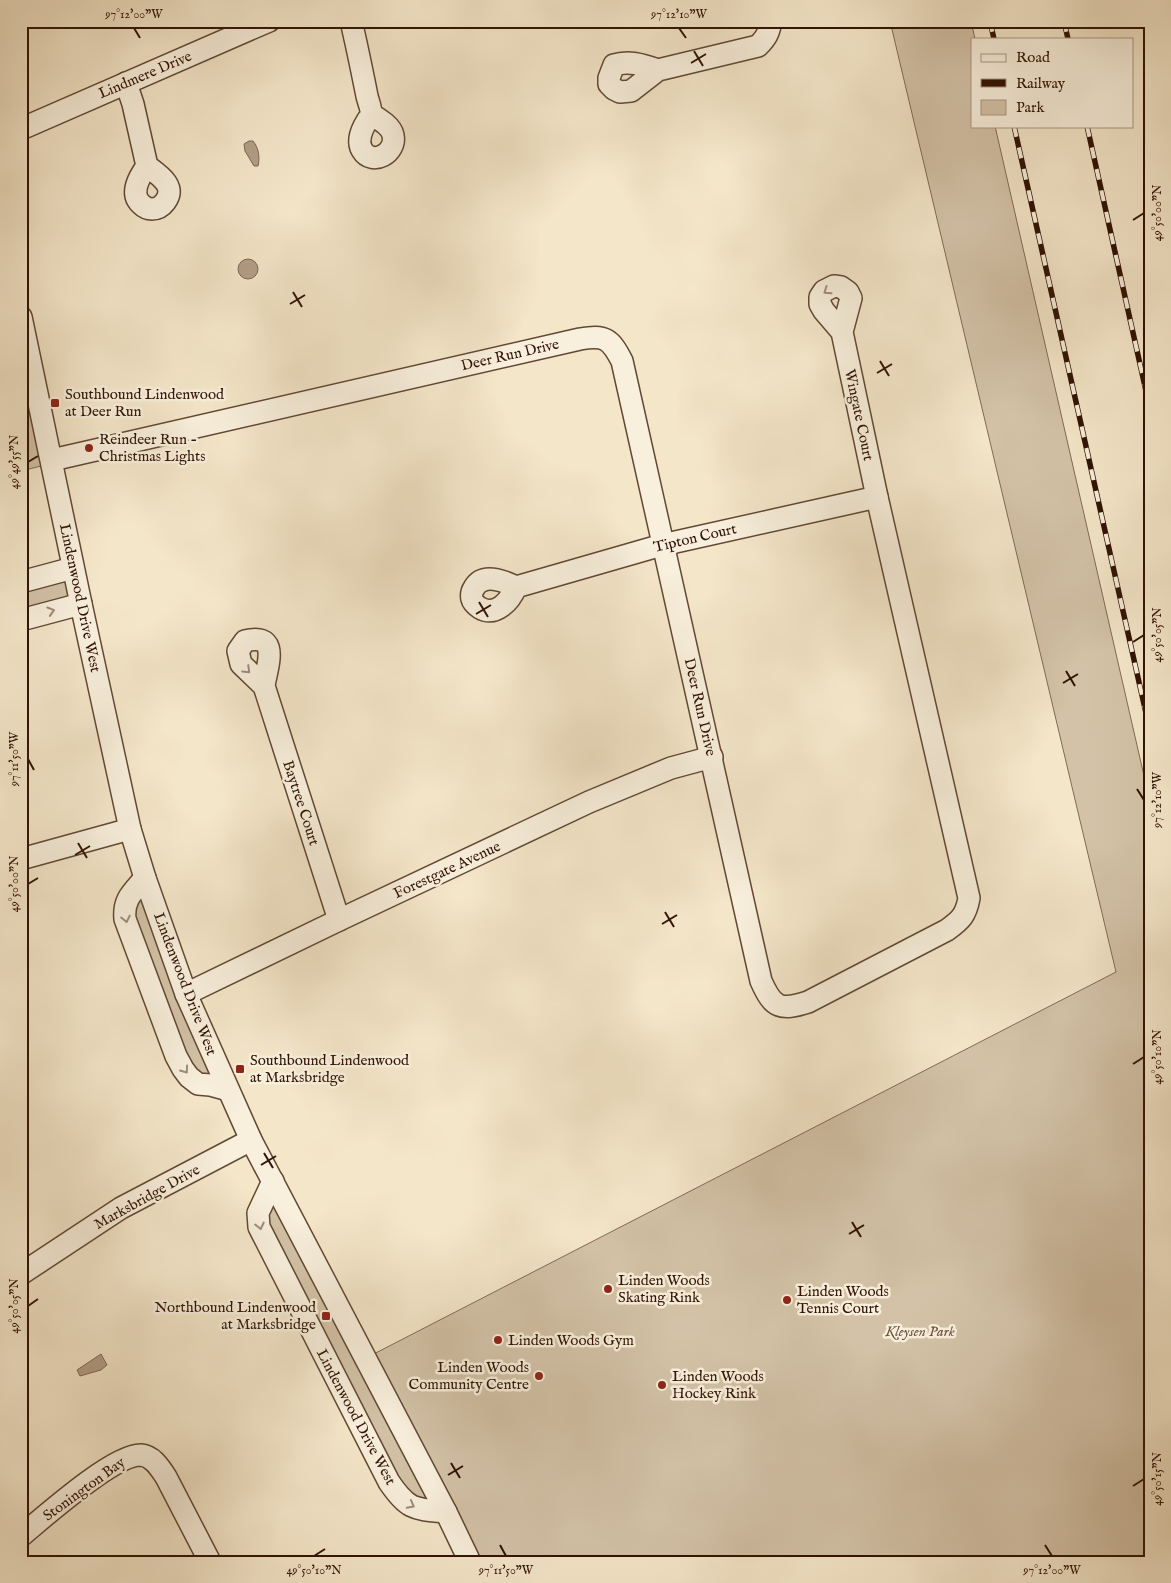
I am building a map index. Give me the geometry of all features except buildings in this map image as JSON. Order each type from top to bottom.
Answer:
[{"type":"street","name":"Lindmere Drive","points":[[21,129],[269,21]]},
{"type":"street","points":[[351,21],[371,114]]},
{"type":"street","points":[[658,70],[758,46],[769,32],[771,21]]},
{"type":"street","points":[[126,82],[147,166]]},
{"type":"street","name":"Lindenwood Drive West","points":[[21,317],[73,568],[130,828],[145,878],[186,994],[251,1140],[446,1512],[470,1562]]},
{"type":"street","name":"Wingate Court","points":[[842,332],[877,497]]},
{"type":"street","name":"Deer Run Drive","points":[[52,460],[580,339],[598,336],[615,347],[622,361],[761,981],[767,994],[776,1004],[790,1008],[808,1002],[947,930],[959,922],[967,911],[968,891],[877,497]]},
{"type":"street","name":"Tipton Court","points":[[516,588],[662,545],[877,497]]},
{"type":"street","points":[[21,582],[73,568]]},
{"type":"street","points":[[21,620],[81,604]]},
{"type":"street","name":"Baytree Court","points":[[264,686],[339,920]]},
{"type":"street","name":"Forestgate Avenue","points":[[186,994],[589,802],[671,768],[712,757]]},
{"type":"street","points":[[21,859],[130,828]]},
{"type":"street","points":[[145,878],[128,897],[124,909],[125,919],[176,1056],[189,1077],[198,1084],[228,1090]]},
{"type":"street","name":"Marksbridge Drive","points":[[21,1274],[121,1208],[251,1140]]},
{"type":"street","name":"Lindenwood Drive West","points":[[273,1181],[258,1213],[259,1227],[389,1482],[405,1503],[412,1508],[446,1512]]},
{"type":"street","name":"Stonington Bay","points":[[21,1536],[86,1484],[116,1463],[131,1456],[143,1455],[158,1464],[210,1562]]},
{"type":"green space","name":"Kleysen Park","points":[[890,21],[971,21],[975,38],[971,38],[971,128],[995,128],[1150,802],[1150,1562],[470,1562],[446,1512],[412,1507],[266,1242],[263,1203],[273,1181],[366,1358],[1116,972]]},
{"type":"green space","points":[[21,317],[53,463],[21,471]]},
{"type":"green space","points":[[73,568],[81,604],[21,620],[21,582]]},
{"type":"green space","points":[[145,878],[228,1090],[189,1077],[129,897]]},
{"type":"shaded area","points":[[253,141],[258,150],[258,166],[254,166],[245,151],[244,144]]},
{"type":"shaded area","points":[[24,157],[28,177],[21,181],[21,158]]},
{"type":"shaded area","points":[[248,259],[255,262],[258,269],[255,276],[248,279],[241,276],[238,269],[241,262]]},
{"type":"shaded area","points":[[101,1354],[107,1365],[101,1370],[80,1376],[77,1370]]},
{"type":"railway","points":[[990,21],[994,38]]},
{"type":"railway","points":[[1064,21],[1068,38]]},
{"type":"railway","points":[[1014,128],[1150,731]]},
{"type":"railway","points":[[1087,128],[1150,409]]},
{"type":"place","name":"Southbound Lindenwood at Deer Run","points":[[55,403]]},
{"type":"place","name":"Reindeer Run - Christmas Lights","points":[[89,448]]},
{"type":"place","name":"Southbound Lindenwood at Marksbridge","points":[[240,1069]]},
{"type":"place","name":"Linden Woods Skating Rink","points":[[608,1289]]},
{"type":"place","name":"Linden Woods Tennis Court","points":[[787,1300]]},
{"type":"place","name":"Northbound Lindenwood at Marksbridge","points":[[326,1316]]},
{"type":"place","name":"Linden Woods Gym","points":[[498,1340]]},
{"type":"place","name":"Linden Woods Community Centre","points":[[539,1376]]},
{"type":"place","name":"Linden Woods Hockey Rink","points":[[662,1385]]}]
